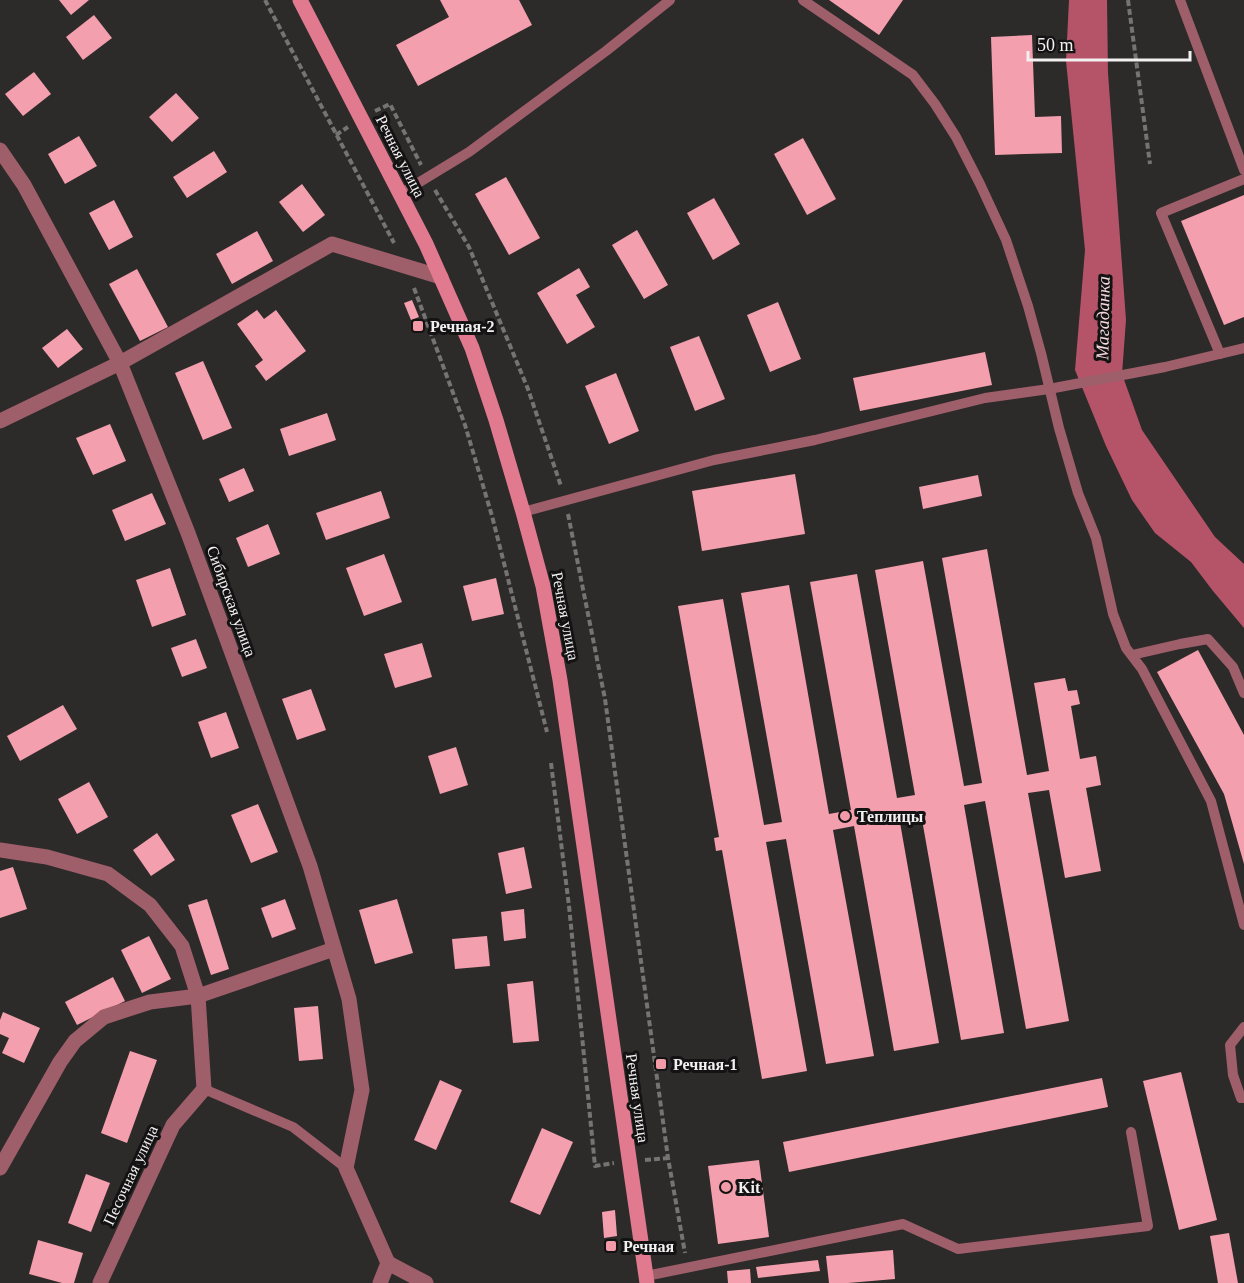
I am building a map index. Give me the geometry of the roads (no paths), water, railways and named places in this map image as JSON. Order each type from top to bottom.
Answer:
[{"type":"main road","name":"Речная улица","points":[[300,0],[400,194],[441,277],[472,348],[523,512],[543,586],[560,680],[647,1279]]},
{"type":"street","name":"Сибирская улица","points":[[0,150],[24,185],[120,363],[188,533],[310,866],[349,999],[362,1090],[346,1168]]},
{"type":"street","points":[[0,421],[120,363],[332,244],[441,277]]},
{"type":"street","points":[[0,850],[47,857],[108,874],[150,905],[182,946],[198,996],[204,1089]]},
{"type":"street","points":[[0,1168],[60,1062],[75,1041],[104,1017],[150,1002],[198,996],[334,949]]},
{"type":"street","name":"Песочная улица","points":[[100,1283],[173,1125],[204,1089]]},
{"type":"street","points":[[346,1168],[388,1263],[426,1283]]},
{"type":"street","points":[[380,1283],[388,1263]]},
{"type":"lane","points":[[400,194],[469,152],[670,0]]},
{"type":"lane","points":[[803,0],[913,75],[956,137],[980,183],[1006,240],[1028,306],[1053,388],[1078,493],[1096,538],[1113,614],[1126,648],[1142,669],[1211,801],[1244,925]]},
{"type":"lane","points":[[1180,0],[1244,170]]},
{"type":"lane","points":[[1220,354],[1161,213],[1244,179]]},
{"type":"lane","points":[[523,512],[714,460],[815,440],[985,398],[1166,367],[1244,348]]},
{"type":"lane","points":[[1132,655],[1208,639],[1233,668],[1244,693]]},
{"type":"lane","points":[[1243,1099],[1233,1075],[1230,1045],[1244,1027]]},
{"type":"lane","points":[[204,1089],[293,1127],[346,1168]]},
{"type":"lane","points":[[647,1279],[903,1224],[958,1249],[1148,1226],[1131,1132]]},
{"type":"water","name":"Магаданка","points":[[1069,0],[1107,0],[1108,73],[1126,320],[1122,374],[1142,430],[1215,537],[1244,564],[1244,628],[1191,562],[1155,533],[1132,500],[1106,446],[1075,370],[1085,250],[1066,61]]},
{"type":"place","name":"Речная-2","points":[[418,326]]},
{"type":"place","name":"Теплицы","points":[[845,816]]},
{"type":"place","name":"Речная-1","points":[[661,1064]]},
{"type":"place","name":"Kit","points":[[726,1187]]},
{"type":"place","name":"Речная","points":[[611,1246]]}]
